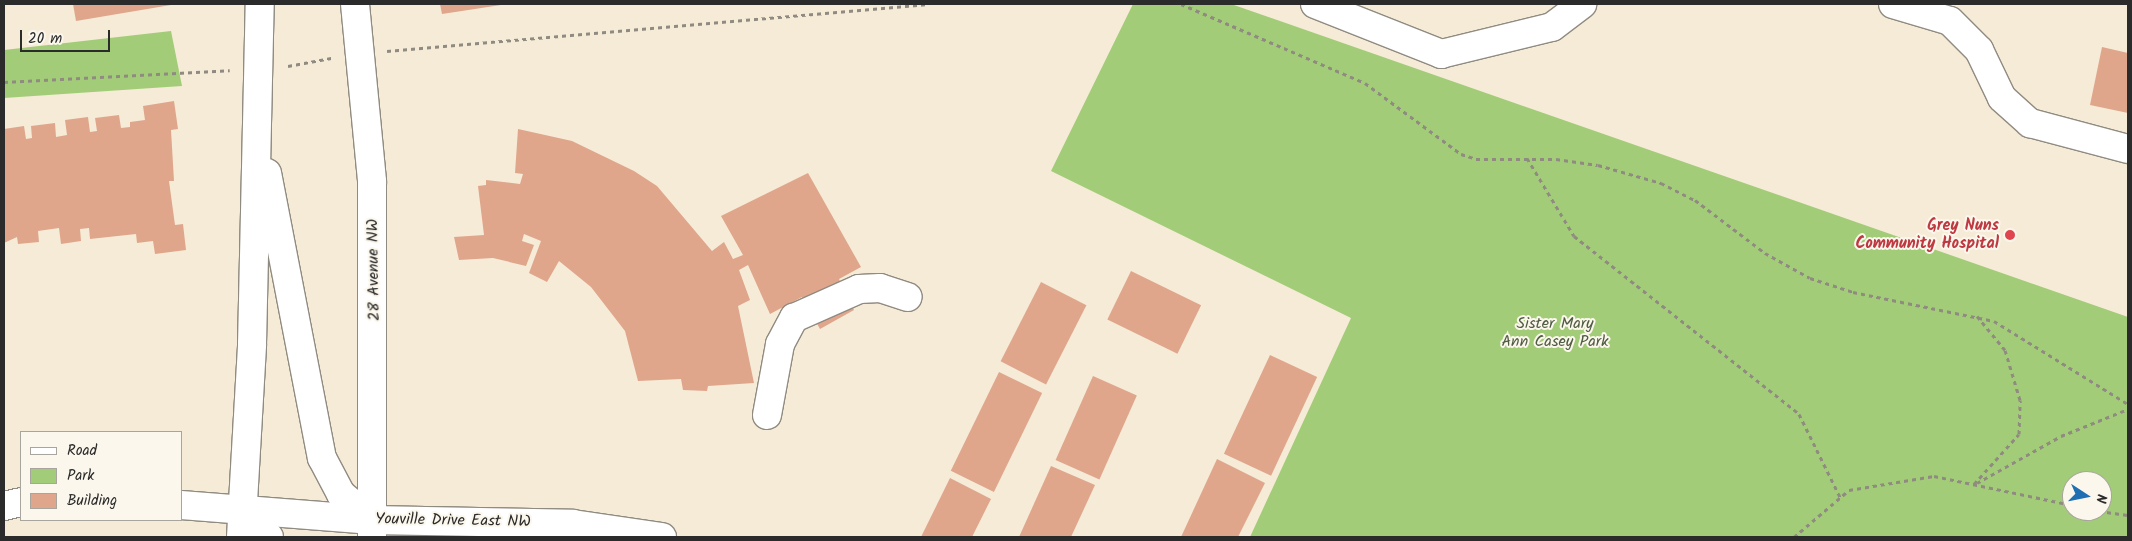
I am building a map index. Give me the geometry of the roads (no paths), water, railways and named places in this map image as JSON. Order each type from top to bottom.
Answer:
[{"type":"street","points":[[241,537],[260,4]]},
{"type":"street","name":"28 Avenue NW","points":[[355,4],[362,53],[372,182],[372,528]]},
{"type":"street","points":[[1315,4],[1441,54],[1552,27],[1582,4]]},
{"type":"street","points":[[1893,4],[1950,21],[1979,50],[2002,98],[2030,123],[2128,149]]},
{"type":"street","points":[[256,115],[322,458],[341,494],[372,528]]},
{"type":"street","points":[[767,415],[780,344],[794,318],[859,289],[880,288],[908,297]]},
{"type":"street","points":[[4,506],[20,502]]},
{"type":"street","name":"Youville Drive East NW","points":[[182,505],[243,510],[372,528],[572,524],[662,537]]},
{"type":"street","points":[[243,510],[269,537]]},
{"type":"place","name":"Grey Nuns Community Hospital","points":[[2010,235]]},
{"type":"park label","name":"Sister Mary Ann Casey Park","points":[[1555,333]]}]
